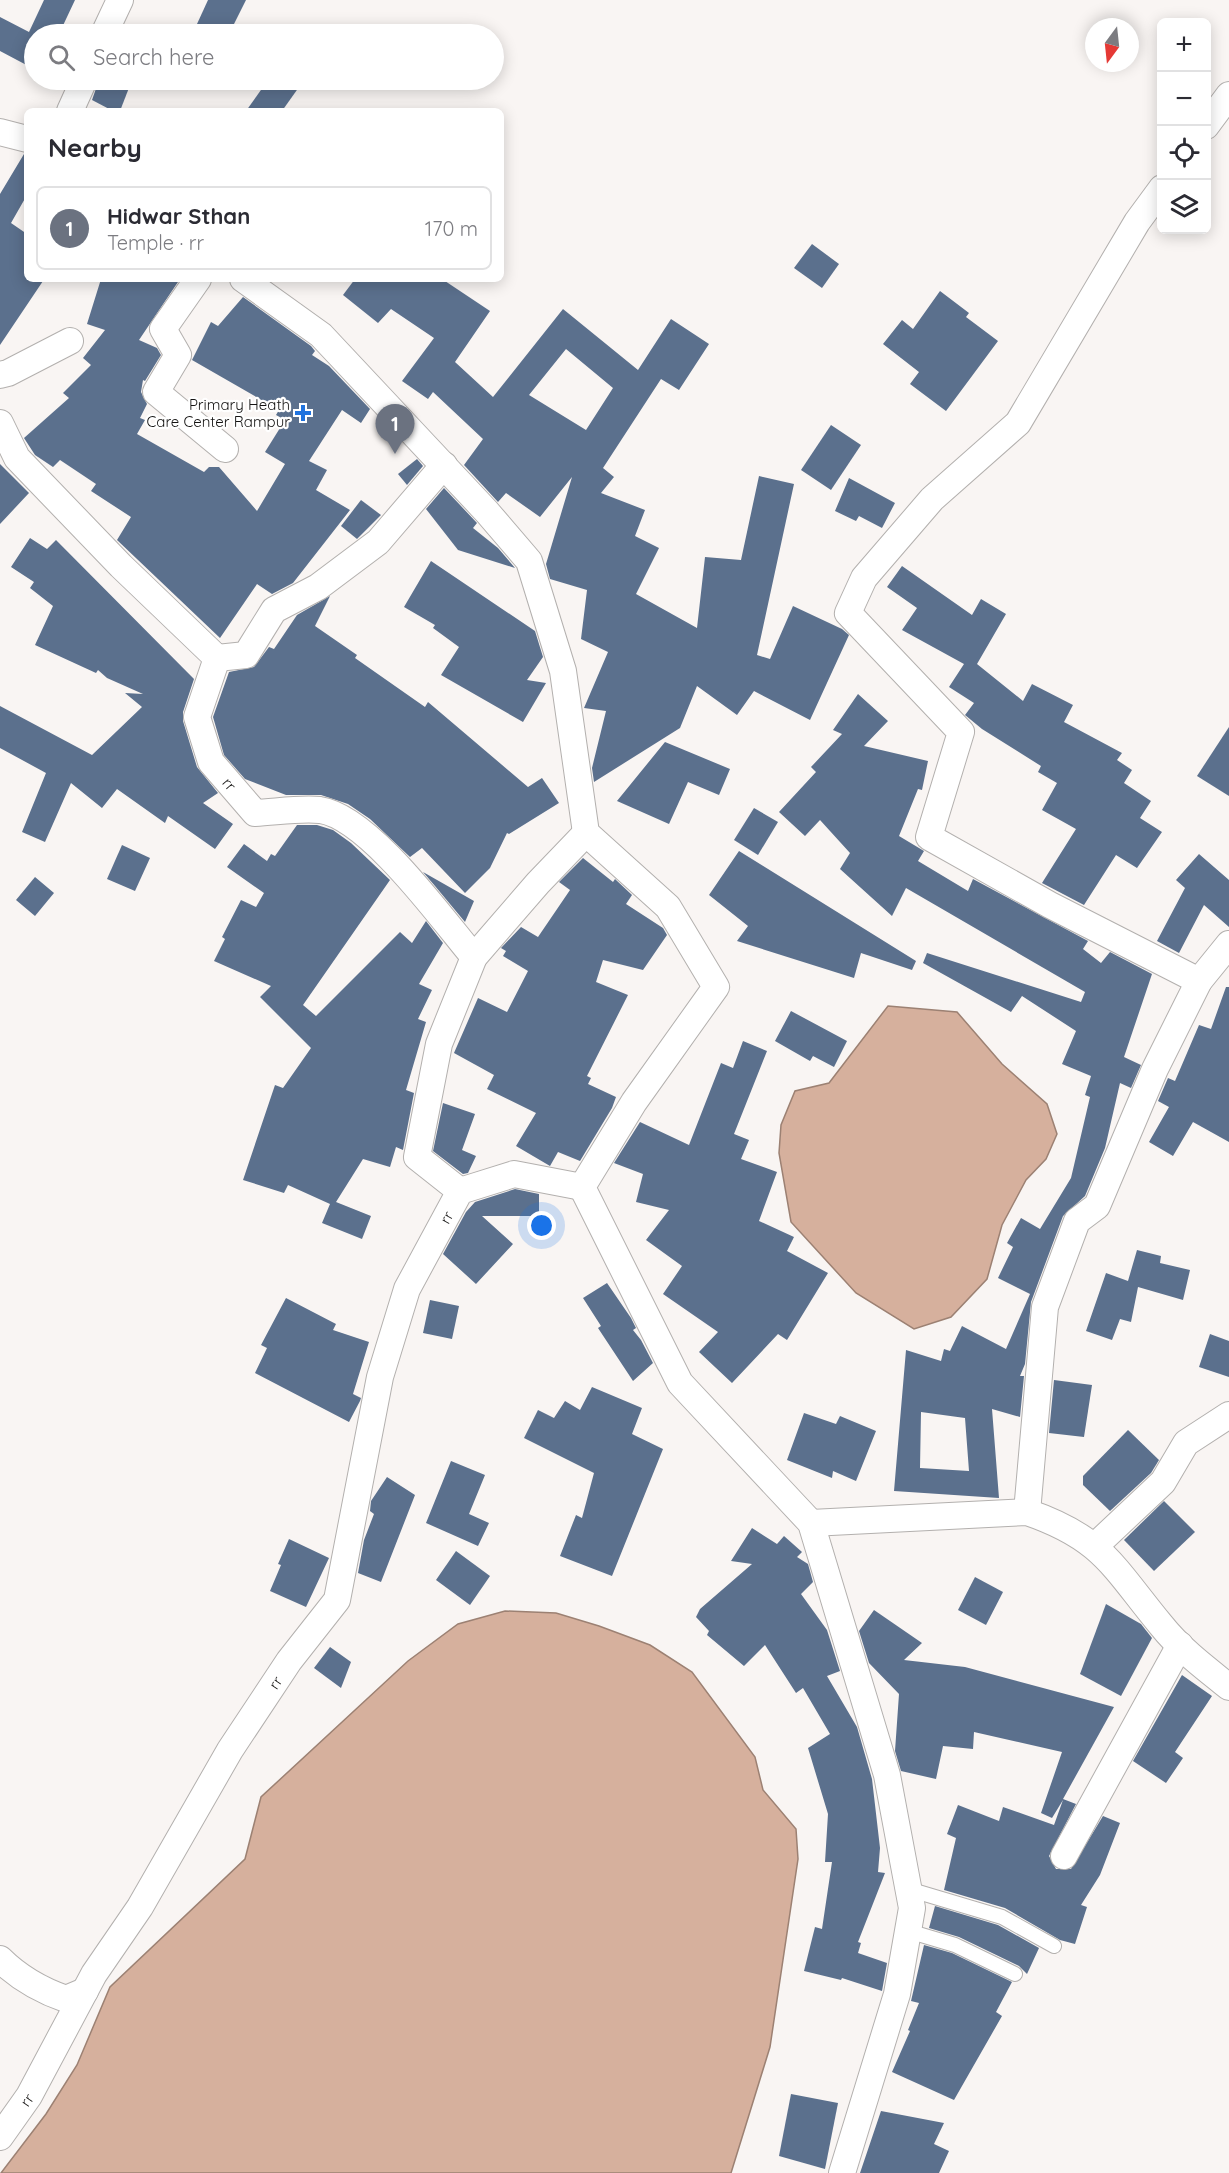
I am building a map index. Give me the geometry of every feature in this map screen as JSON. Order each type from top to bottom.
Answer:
[{"type":"street","points":[[109,24],[120,0]]},
{"type":"street","points":[[71,108],[79,90]]},
{"type":"street","points":[[1211,119],[1229,95]]},
{"type":"street","points":[[0,132],[24,138]]},
{"type":"street","points":[[1157,194],[1137,222],[1018,423],[932,499],[864,578],[848,614],[961,732],[929,837],[1050,905],[1199,981]]},
{"type":"street","points":[[196,282],[163,329],[178,355],[156,392],[225,449]]},
{"type":"street","points":[[247,282],[321,335],[444,465],[529,561],[563,671],[586,833],[668,907],[716,987],[634,1102],[582,1187]]},
{"type":"street","points":[[0,375],[70,341]]},
{"type":"street","points":[[0,423],[17,458],[121,566],[217,658],[246,655],[274,610],[318,587],[378,542],[444,465]]},
{"type":"street","name":"rr","points":[[217,658],[197,717],[211,762],[255,813],[322,810],[358,828],[397,866],[474,957]]},
{"type":"street","points":[[582,1187],[514,1174],[460,1191],[417,1157],[439,1044],[474,957],[538,883],[586,833]]},
{"type":"street","points":[[1027,1512],[1045,1307],[1077,1221],[1097,1206],[1155,1069],[1199,981],[1225,952]]},
{"type":"street","points":[[582,1187],[680,1383],[811,1523],[887,1775],[912,1908],[897,1994],[842,2173]]},
{"type":"street","name":"rr","points":[[0,2137],[29,2096],[85,1991],[140,1907],[230,1750],[289,1661],[337,1600],[380,1377],[407,1289],[460,1191]]},
{"type":"street","points":[[1095,1546],[1163,1482],[1186,1443],[1229,1415]]},
{"type":"street","points":[[811,1523],[1027,1512],[1058,1523],[1095,1546],[1119,1570],[1162,1627],[1229,1687]]},
{"type":"street","points":[[1064,1856],[1180,1645]]},
{"type":"street","points":[[0,1959],[12,1971],[41,1990],[66,1999],[85,1991]]},
{"type":"lane","points":[[909,1889],[1002,1917],[1054,1946]]},
{"type":"lane","points":[[908,1931],[955,1946],[1015,1974]]},
{"type":"shaded area","points":[[888,1006],[957,1012],[1002,1064],[1047,1104],[1057,1134],[1046,1159],[1026,1180],[1002,1225],[987,1279],[951,1317],[914,1329],[856,1293],[791,1222],[779,1153],[781,1125],[795,1091],[829,1083]]},
{"type":"shaded area","points":[[505,1611],[556,1613],[599,1626],[650,1645],[692,1672],[755,1757],[763,1790],[796,1829],[798,1859],[770,2047],[731,2173],[1,2173],[46,2114],[77,2065],[110,1987],[245,1859],[261,1797],[408,1661],[458,1624]]},
{"type":"building","points":[[44,0],[75,0],[64,24],[33,24]]},
{"type":"building","points":[[208,0],[246,0],[234,24],[197,24]]},
{"type":"building","points":[[0,17],[24,29],[24,64],[0,51]]},
{"type":"building","points":[[96,90],[128,90],[121,108],[107,108],[92,100]]},
{"type":"building","points":[[261,90],[297,90],[284,108],[248,108]]},
{"type":"building","points":[[24,154],[24,200],[11,223],[24,232],[24,282],[42,282],[0,345],[0,194]]},
{"type":"building","points":[[812,244],[839,264],[822,288],[794,268]]},
{"type":"building","points":[[100,282],[178,282],[139,340],[157,348],[161,355],[145,381],[143,380],[141,392],[147,404],[140,418],[145,420],[137,434],[204,472],[209,467],[219,467],[257,511],[285,464],[265,452],[285,420],[276,415],[279,410],[192,360],[211,322],[218,326],[243,297],[311,346],[315,351],[312,355],[329,366],[370,409],[361,423],[342,410],[309,461],[327,470],[316,490],[350,510],[293,583],[272,594],[257,584],[220,638],[117,540],[131,517],[91,491],[96,484],[60,460],[53,467],[35,455],[24,438],[69,398],[63,393],[91,365],[83,358],[105,330],[87,324]]},
{"type":"building","points":[[353,282],[446,282],[490,311],[455,362],[493,397],[563,309],[638,370],[671,319],[709,344],[679,390],[661,379],[603,468],[614,477],[601,493],[645,510],[635,536],[659,548],[636,594],[697,628],[705,557],[741,560],[759,476],[794,484],[757,655],[770,659],[793,606],[842,629],[849,635],[810,720],[754,691],[737,715],[697,686],[680,728],[594,782],[592,768],[606,711],[584,708],[608,652],[581,639],[587,590],[550,579],[546,564],[572,477],[540,517],[506,493],[498,502],[464,465],[483,439],[433,392],[428,399],[402,381],[434,338],[391,309],[378,323],[343,295]],"holes":[[[566,349],[613,388],[586,430],[529,395]]]},
{"type":"building","points":[[940,291],[969,313],[966,317],[998,341],[946,411],[910,384],[919,372],[883,344],[902,320],[913,329]]},
{"type":"building","points":[[831,425],[861,445],[831,490],[801,470]]},
{"type":"building","points":[[417,459],[423,466],[407,485],[398,474]]},
{"type":"building","points":[[0,464],[29,493],[0,524]]},
{"type":"building","points":[[849,478],[895,503],[882,528],[859,516],[856,521],[835,511]]},
{"type":"building","points":[[444,488],[477,523],[473,528],[498,548],[515,568],[458,550],[426,509]]},
{"type":"building","points":[[361,500],[381,515],[357,539],[341,526]]},
{"type":"building","points":[[30,538],[47,549],[56,540],[194,679],[183,712],[183,721],[197,767],[218,793],[203,803],[233,824],[215,849],[168,816],[165,823],[117,789],[102,808],[71,783],[45,842],[22,832],[46,773],[0,748],[0,706],[92,755],[142,707],[125,693],[143,694],[107,678],[98,670],[96,673],[35,645],[53,606],[30,588],[34,582],[11,567]]},
{"type":"building","points":[[431,561],[535,631],[543,657],[527,680],[546,683],[523,722],[441,675],[459,647],[433,628],[435,625],[404,607]]},
{"type":"building","points":[[902,566],[972,615],[981,599],[1006,614],[977,664],[1023,701],[1032,684],[1073,705],[1064,722],[1122,753],[1117,760],[1132,770],[1124,783],[1151,801],[1140,818],[1162,832],[1137,868],[1116,855],[1084,905],[1042,883],[1076,829],[1042,810],[1057,783],[1038,772],[1041,766],[982,729],[965,715],[974,703],[949,687],[964,664],[902,630],[917,608],[887,587]]},
{"type":"building","points":[[330,596],[315,626],[357,655],[355,658],[425,707],[428,702],[528,787],[542,778],[559,803],[509,834],[507,833],[490,868],[465,893],[422,848],[410,857],[370,819],[348,804],[321,795],[286,795],[245,779],[224,755],[213,717],[229,672],[254,667],[269,647],[274,649],[297,615]]},
{"type":"building","points":[[858,694],[888,721],[864,746],[928,761],[922,790],[918,789],[899,836],[924,851],[918,861],[968,891],[973,879],[1088,941],[1083,949],[1101,963],[1110,952],[1152,974],[1124,1057],[1141,1065],[1131,1088],[1120,1083],[1105,1148],[1085,1196],[1063,1216],[1031,1302],[1025,1364],[1020,1376],[1024,1376],[1020,1417],[992,1409],[999,1498],[894,1491],[906,1350],[941,1361],[944,1349],[950,1351],[962,1326],[1006,1349],[1030,1294],[998,1278],[1013,1247],[1007,1243],[1021,1218],[1040,1229],[1071,1178],[1090,1097],[1085,1095],[1091,1076],[1062,1064],[1076,1031],[1022,996],[1011,1012],[923,963],[927,953],[1081,1002],[1085,992],[906,888],[892,916],[840,869],[850,853],[820,820],[805,836],[779,812],[816,772],[811,767],[842,734],[833,730]],"holes":[[[921,1412],[965,1418],[969,1471],[920,1468]]]},
{"type":"building","points":[[1229,727],[1229,796],[1197,776]]},
{"type":"building","points":[[665,742],[730,769],[719,795],[688,782],[669,824],[617,801]]},
{"type":"building","points":[[754,808],[778,822],[758,855],[734,840]]},
{"type":"building","points":[[297,825],[317,825],[333,830],[351,843],[390,880],[303,1005],[316,1016],[400,932],[412,943],[426,921],[443,943],[419,984],[432,990],[418,1019],[426,1022],[406,1090],[414,1093],[403,1150],[396,1147],[390,1167],[363,1159],[336,1202],[371,1216],[362,1239],[322,1223],[330,1204],[288,1185],[284,1193],[243,1180],[275,1085],[283,1088],[311,1048],[260,997],[271,986],[214,961],[225,939],[222,937],[241,900],[256,907],[264,893],[227,867],[244,844],[267,861],[271,854],[275,856]]},
{"type":"building","points":[[122,845],[150,858],[135,891],[107,879]]},
{"type":"building","points":[[739,851],[916,961],[912,970],[861,953],[854,978],[737,941],[748,926],[709,895]]},
{"type":"building","points":[[1199,854],[1229,880],[1229,927],[1204,905],[1179,953],[1157,941],[1185,888],[1176,880]]},
{"type":"building","points":[[583,858],[613,882],[615,879],[632,895],[626,904],[663,928],[667,935],[643,970],[603,960],[596,982],[628,995],[587,1076],[591,1078],[588,1084],[616,1097],[612,1108],[580,1161],[558,1152],[550,1166],[516,1146],[536,1113],[487,1089],[494,1075],[454,1053],[478,998],[507,1012],[528,971],[503,956],[506,951],[501,948],[521,927],[538,937],[570,890],[559,882]]},
{"type":"building","points":[[423,872],[474,901],[465,922],[435,886]]},
{"type":"building","points":[[35,877],[54,893],[35,916],[16,900]]},
{"type":"building","points":[[1226,987],[1229,987],[1229,1142],[1193,1122],[1173,1156],[1149,1142],[1169,1107],[1158,1101],[1168,1078],[1175,1081],[1199,1025],[1211,1029]]},
{"type":"building","points":[[791,1011],[847,1041],[834,1067],[813,1056],[810,1061],[775,1041]]},
{"type":"building","points":[[743,1041],[767,1051],[734,1134],[749,1140],[741,1159],[777,1172],[759,1221],[794,1237],[787,1251],[828,1273],[787,1340],[778,1334],[732,1383],[699,1352],[718,1332],[663,1294],[682,1266],[646,1240],[669,1210],[636,1202],[643,1174],[614,1163],[640,1122],[689,1145],[721,1063],[733,1068]]},
{"type":"building","points":[[443,1103],[475,1114],[462,1150],[476,1156],[468,1173],[463,1174],[433,1151]]},
{"type":"building","points":[[515,1189],[539,1194],[539,1216],[482,1216],[513,1244],[476,1284],[443,1254],[466,1212],[475,1202]]},
{"type":"building","points":[[1137,1250],[1161,1256],[1160,1263],[1190,1270],[1183,1300],[1138,1287],[1131,1322],[1120,1319],[1112,1340],[1086,1331],[1106,1273],[1128,1281]]},
{"type":"building","points":[[607,1283],[631,1318],[636,1328],[633,1330],[653,1363],[633,1381],[598,1328],[601,1326],[583,1298]]},
{"type":"building","points":[[286,1298],[336,1324],[333,1330],[369,1342],[353,1394],[361,1398],[349,1422],[255,1373],[267,1348],[261,1345]]},
{"type":"building","points":[[430,1300],[459,1306],[452,1339],[423,1333]]},
{"type":"building","points":[[1210,1334],[1229,1341],[1229,1377],[1199,1367]]},
{"type":"building","points":[[1054,1380],[1092,1385],[1084,1437],[1049,1433]]},
{"type":"building","points":[[592,1387],[642,1408],[632,1434],[663,1449],[612,1576],[560,1556],[576,1515],[582,1518],[594,1473],[524,1438],[538,1410],[554,1418],[565,1401],[580,1410]]},
{"type":"building","points":[[804,1413],[836,1424],[840,1416],[876,1431],[856,1481],[833,1471],[832,1478],[787,1460]]},
{"type":"building","points":[[1128,1430],[1159,1460],[1151,1473],[1110,1511],[1083,1485],[1083,1476]]},
{"type":"building","points":[[451,1461],[485,1475],[469,1514],[489,1523],[478,1546],[426,1523]]},
{"type":"building","points":[[387,1477],[415,1495],[381,1582],[358,1573],[364,1540],[374,1514],[370,1511],[371,1501]]},
{"type":"building","points":[[1164,1501],[1195,1532],[1154,1571],[1124,1540]]},
{"type":"building","points":[[752,1528],[777,1544],[784,1536],[802,1552],[797,1557],[808,1564],[813,1582],[801,1594],[827,1630],[840,1671],[827,1676],[857,1727],[872,1779],[880,1848],[878,1872],[885,1873],[858,1942],[861,1943],[858,1953],[887,1963],[882,1991],[842,1978],[841,1980],[804,1971],[815,1927],[822,1929],[832,1862],[825,1862],[828,1814],[808,1748],[830,1734],[803,1688],[796,1693],[765,1645],[744,1666],[707,1635],[709,1631],[696,1617],[700,1609],[752,1564],[731,1561]]},
{"type":"building","points":[[289,1539],[329,1558],[306,1607],[270,1591]]},
{"type":"building","points":[[456,1551],[490,1576],[470,1605],[436,1580]]},
{"type":"building","points":[[975,1577],[1003,1592],[986,1625],[958,1610]]},
{"type":"building","points":[[1106,1604],[1141,1624],[1152,1638],[1121,1696],[1080,1674]]},
{"type":"building","points":[[874,1610],[922,1643],[904,1660],[965,1667],[1114,1707],[1063,1799],[1076,1804],[1049,1856],[1056,1869],[1071,1869],[1103,1816],[1120,1823],[1100,1875],[1081,1905],[1087,1907],[1075,1944],[1060,1940],[1005,1908],[944,1890],[956,1838],[947,1834],[958,1805],[999,1821],[1003,1807],[1054,1825],[1063,1800],[1052,1818],[1041,1813],[1062,1752],[974,1732],[973,1749],[943,1746],[936,1779],[901,1771],[895,1751],[899,1694],[869,1663],[859,1631]]},
{"type":"building","points":[[330,1647],[351,1662],[341,1688],[314,1668]]},
{"type":"building","points":[[1182,1675],[1212,1696],[1175,1752],[1183,1758],[1166,1783],[1133,1761]]},
{"type":"building","points":[[935,1906],[998,1925],[1039,1948],[1027,1974],[1019,1966],[959,1937],[929,1928]]},
{"type":"building","points":[[924,1945],[952,1953],[1012,1982],[996,2012],[1002,2016],[954,2100],[892,2072],[910,2031],[908,2030],[919,2003],[911,2001]]},
{"type":"building","points":[[791,2094],[838,2103],[825,2169],[779,2156]]},
{"type":"building","points":[[881,2111],[944,2123],[934,2144],[949,2151],[939,2173],[860,2173]]},
{"type":"place","name":"Primary Heath Care Center Rampur","points":[[303,413]]},
{"type":"place","name":"Hidwar Sthan","points":[[395,454]]}]
